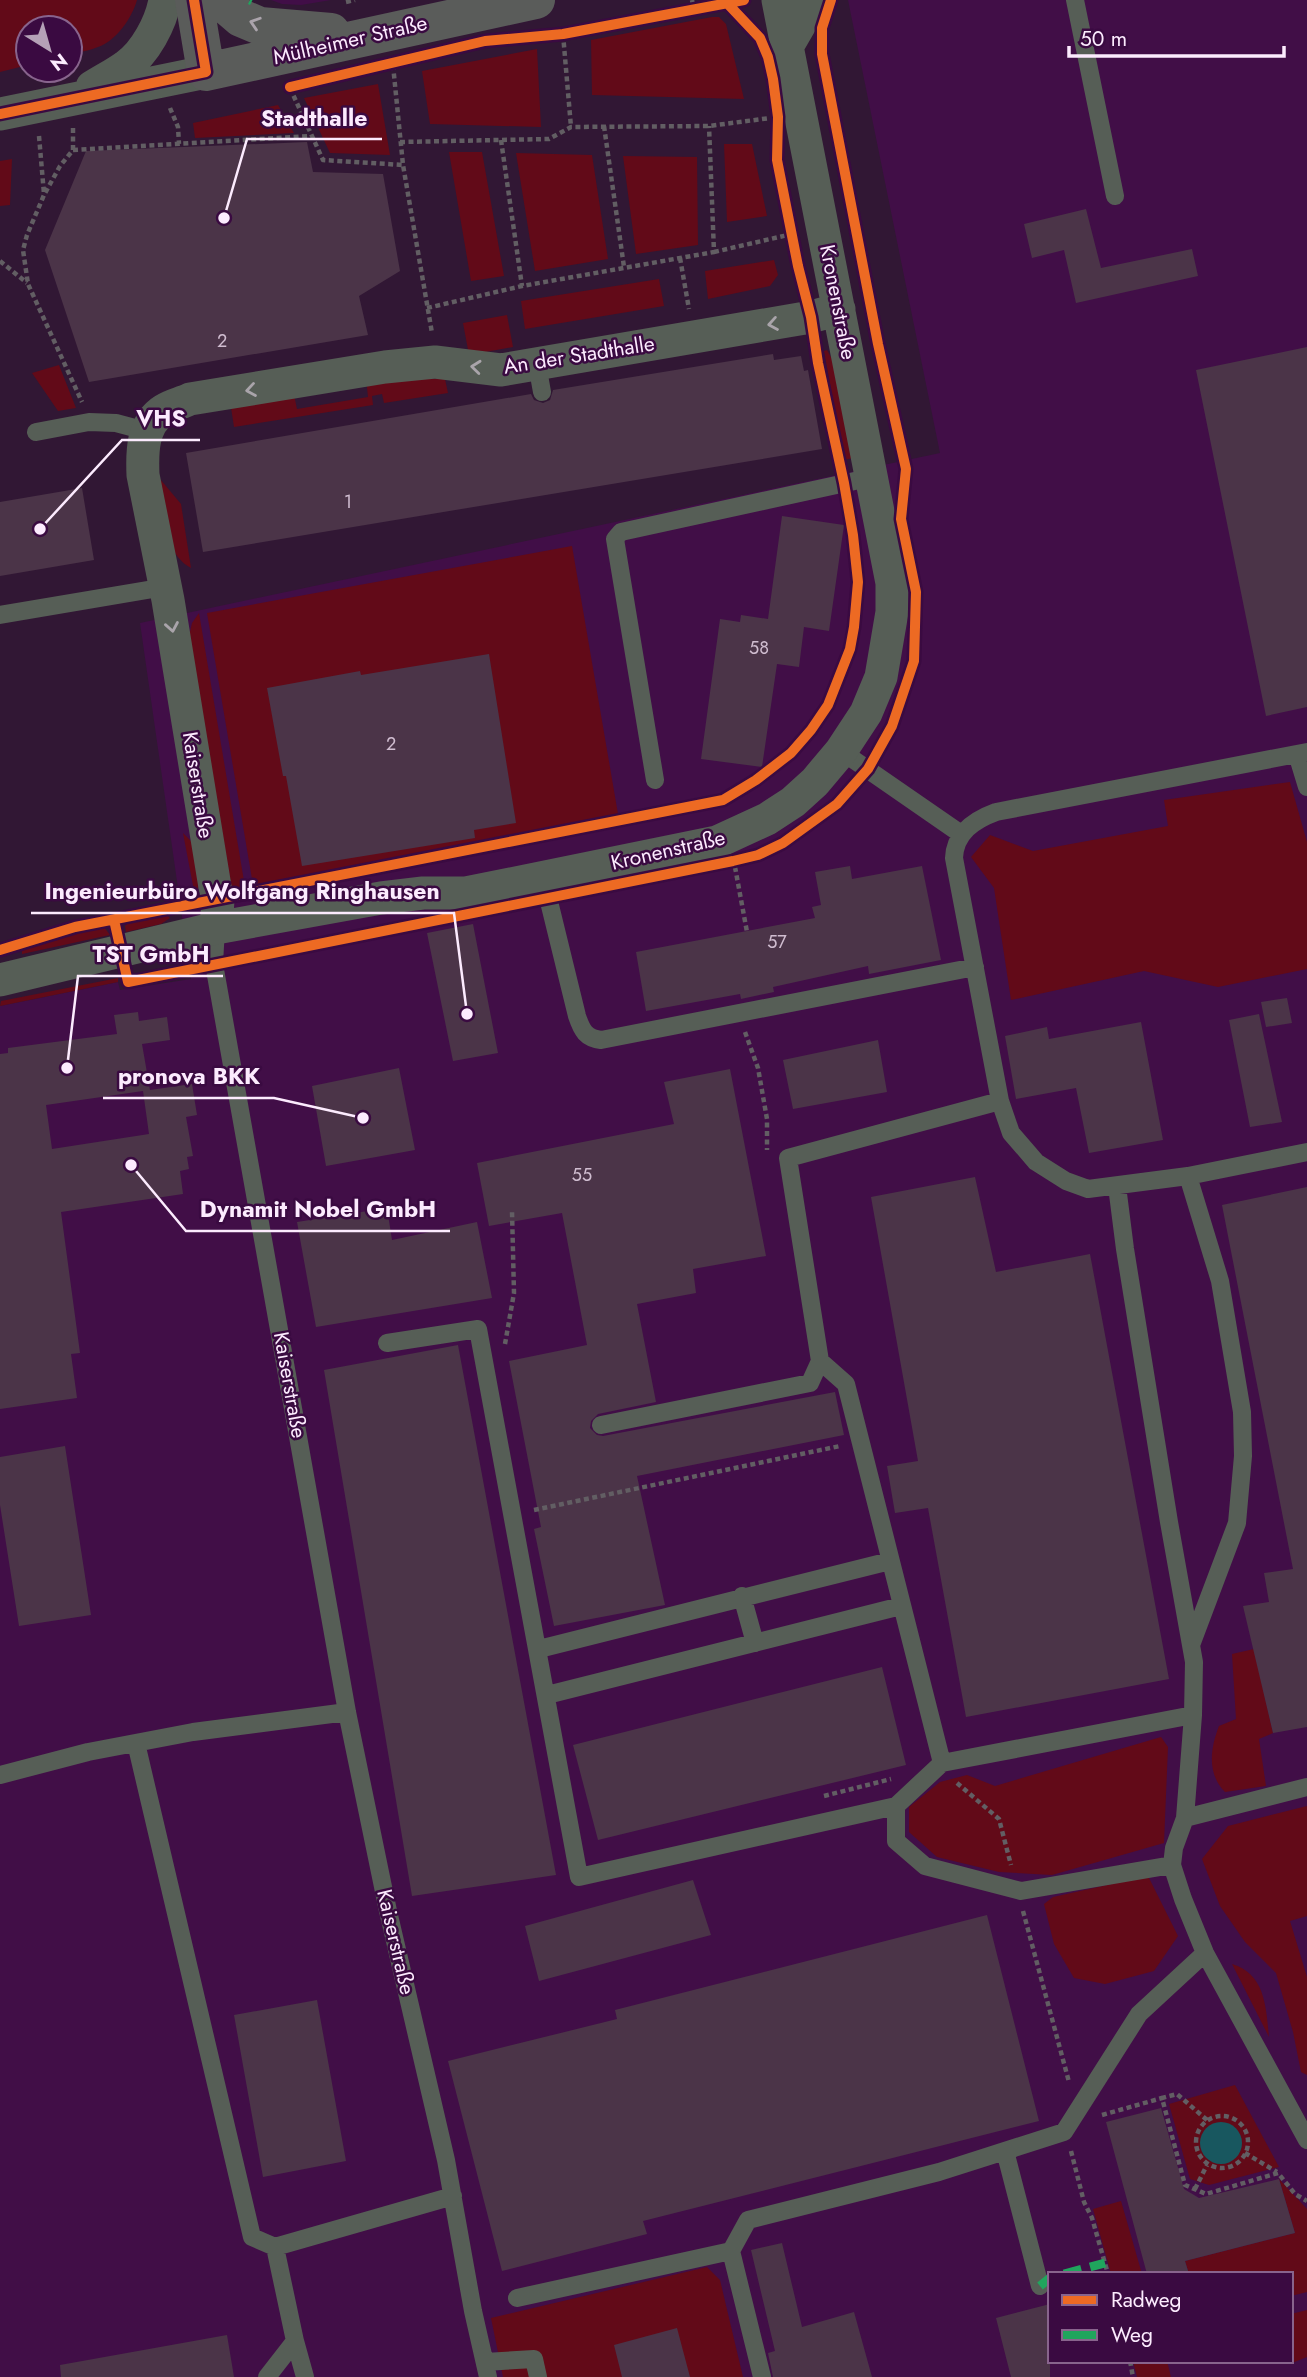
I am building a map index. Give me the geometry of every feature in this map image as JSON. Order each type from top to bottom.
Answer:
[{"type":"main road","points":[[194,0],[206,72]]},
{"type":"main road","points":[[220,0],[241,18],[260,26],[382,49]]},
{"type":"main road","name":"Mülheimer Straße","points":[[206,72],[382,49],[536,0]]},
{"type":"street","points":[[76,98],[129,65],[146,45],[163,11],[165,0]]},
{"type":"street","name":"Kronenstraße","points":[[0,980],[216,928],[382,898],[423,893],[466,893],[717,842],[793,802],[815,782],[841,751],[866,713],[881,677],[891,625],[892,583],[778,0]]},
{"type":"street","points":[[788,44],[814,0]]},
{"type":"street","points":[[0,114],[206,72]]},
{"type":"street","name":"An der Stadthalle","points":[[144,443],[164,409],[190,400],[435,362],[501,370],[539,378],[692,337],[811,317],[839,309]]},
{"type":"street","name":"Kaiserstraße","points":[[144,443],[142,475],[165,587],[218,900],[216,928]]},
{"type":"lane","points":[[1075,0],[1115,196]]},
{"type":"lane","points":[[36,432],[89,422],[116,424],[144,443]]},
{"type":"lane","points":[[655,780],[615,539],[621,532],[873,477]]},
{"type":"lane","points":[[0,615],[165,587]]},
{"type":"lane","points":[[841,751],[961,834]]},
{"type":"lane","points":[[1307,787],[1302,753],[996,812],[984,816],[961,834],[954,858],[1000,1101],[1011,1133],[1036,1162],[1066,1181],[1088,1189],[1188,1176],[1307,1152]]},
{"type":"lane","points":[[543,877],[577,1016],[581,1028],[593,1039],[601,1040],[975,967]]},
{"type":"lane","name":"Kaiserstraße","points":[[216,928],[214,964],[347,1712],[388,1911],[453,2196],[486,2370]]},
{"type":"lane","points":[[601,1425],[810,1382],[820,1361],[788,1158],[1000,1101]]},
{"type":"lane","points":[[1188,1176],[1220,1281],[1242,1412],[1243,1457],[1237,1523],[1191,1645]]},
{"type":"lane","points":[[1117,1186],[1125,1249],[1194,1662],[1185,1818],[1174,1848],[1172,1865],[1205,1953],[1307,2140]]},
{"type":"lane","points":[[387,1343],[478,1329],[579,1877],[896,1806],[942,1763],[1193,1714]]},
{"type":"lane","points":[[820,1361],[846,1384],[942,1763]]},
{"type":"lane","points":[[538,1648],[890,1561]]},
{"type":"lane","points":[[742,1596],[755,1643]]},
{"type":"lane","points":[[547,1695],[901,1606]]},
{"type":"lane","points":[[0,1775],[88,1752],[194,1732],[347,1712]]},
{"type":"lane","points":[[136,1743],[252,2237],[275,2247],[453,2196]]},
{"type":"lane","points":[[1185,1818],[1307,1787]]},
{"type":"lane","points":[[896,1806],[896,1841],[925,1866],[1021,1891],[1172,1865]]},
{"type":"lane","points":[[762,2377],[731,2251],[748,2220],[939,2172],[1064,2132],[1139,2014],[1205,1953]]},
{"type":"lane","points":[[1005,2151],[1040,2286]]},
{"type":"lane","points":[[275,2247],[305,2377]]},
{"type":"lane","points":[[517,2298],[731,2251]]},
{"type":"lane","points":[[267,2377],[295,2341]]},
{"type":"lane","points":[[486,2370],[534,2359],[538,2377]]},
{"type":"path","points":[[692,0],[694,10]]},
{"type":"path","points":[[563,33],[571,127]]},
{"type":"path","points":[[382,49],[400,142],[435,362]]},
{"type":"path","points":[[290,87],[323,160],[403,166]]},
{"type":"path","points":[[171,112],[178,127],[179,144]]},
{"type":"path","points":[[400,142],[549,139],[571,127],[709,126],[778,117]]},
{"type":"path","points":[[604,126],[624,267]]},
{"type":"path","points":[[709,126],[714,252]]},
{"type":"path","points":[[39,135],[44,194]]},
{"type":"path","points":[[74,136],[73,150],[44,194],[23,250],[28,284],[77,389],[89,422]]},
{"type":"path","points":[[73,150],[310,136]]},
{"type":"path","points":[[501,140],[522,286]]},
{"type":"path","points":[[427,308],[522,286],[714,252],[792,234]]},
{"type":"path","points":[[680,258],[692,337]]},
{"type":"path","points":[[0,261],[28,284]]},
{"type":"path","points":[[733,861],[747,932]]},
{"type":"path","points":[[758,1068],[767,1119]]},
{"type":"path","points":[[526,1511],[848,1444]]},
{"type":"path","points":[[1207,2120],[1177,2094],[1162,2098],[1185,2185],[1206,2194],[1278,2173]]},
{"type":"path","points":[[1221,2115],[1236,2119],[1246,2131],[1249,2146],[1245,2154],[1242,2160],[1230,2168],[1214,2168],[1201,2160],[1195,2147],[1196,2132],[1207,2120],[1221,2115]]},
{"type":"path","points":[[1070,2152],[1107,2272]]},
{"type":"path","points":[[1245,2154],[1278,2173],[1295,2194],[1307,2201]]},
{"type":"path","points":[[1195,2189],[1208,2164]]},
{"type":"shaded area","points":[[0,0],[137,0],[127,21],[111,40],[84,51],[84,14],[14,14],[14,68],[0,72]]},
{"type":"shaded area","points":[[271,0],[331,0],[301,5],[282,4]]},
{"type":"shaded area","points":[[848,0],[1307,0],[1307,2377],[0,2377],[0,1006],[118,982],[120,990],[191,979],[140,623],[940,453]]},
{"type":"shaded area","points":[[719,17],[726,24],[744,99],[592,95],[591,40]]},
{"type":"shaded area","points":[[537,49],[541,127],[430,124],[422,71]]},
{"type":"shaded area","points":[[378,84],[390,155],[330,153],[304,98]]},
{"type":"shaded area","points":[[278,105],[294,133],[195,138],[193,123]]},
{"type":"shaded area","points":[[724,144],[752,144],[767,216],[727,222]]},
{"type":"shaded area","points":[[449,152],[482,152],[504,276],[471,281]]},
{"type":"shaded area","points":[[516,153],[592,155],[608,259],[535,271]]},
{"type":"shaded area","points":[[623,156],[697,157],[698,245],[636,254]]},
{"type":"shaded area","points":[[12,159],[10,205],[0,206],[0,161]]},
{"type":"shaded area","points":[[774,260],[778,275],[770,286],[708,299],[705,271]]},
{"type":"shaded area","points":[[659,279],[664,306],[525,329],[521,301]]},
{"type":"shaded area","points":[[507,315],[513,347],[469,355],[463,323]]},
{"type":"shaded area","points":[[827,350],[832,359],[853,458],[844,460],[824,351]]},
{"type":"shaded area","points":[[59,365],[76,408],[58,411],[32,373]]},
{"type":"shaded area","points":[[366,378],[445,379],[448,393],[384,403],[382,394],[372,396],[373,405],[234,427],[230,401],[293,390],[297,409],[368,397]]},
{"type":"shaded area","points":[[155,473],[181,504],[191,568],[181,561],[168,539]]},
{"type":"shaded area","points":[[572,546],[618,814],[253,885],[207,613]]},
{"type":"shaded area","points":[[199,613],[245,887],[232,890],[189,636],[192,623]]},
{"type":"shaded area","points":[[1290,782],[1307,842],[1307,969],[1218,987],[1144,971],[1011,1000],[994,888],[971,857],[990,835],[1033,851],[1168,826],[1164,800]]},
{"type":"shaded area","points":[[183,833],[197,847],[198,887],[195,896]]},
{"type":"shaded area","points":[[167,915],[170,918],[161,924],[126,932],[125,926],[129,922]]},
{"type":"shaded area","points":[[104,927],[110,935],[22,954],[22,950],[42,942]]},
{"type":"shaded area","points":[[118,978],[118,982],[0,1006],[1,1001]]},
{"type":"shaded area","points":[[1254,1649],[1273,1733],[1259,1739],[1266,1786],[1225,1792],[1215,1777],[1212,1752],[1219,1726],[1236,1719],[1232,1654]]},
{"type":"shaded area","points":[[1161,1737],[1168,1747],[1164,1843],[1052,1875],[999,1872],[937,1857],[909,1832],[909,1807],[940,1782],[967,1775],[995,1786]]},
{"type":"shaded area","points":[[1307,1806],[1307,1916],[1290,1921],[1307,1977],[1307,2075],[1301,2072],[1276,1973],[1245,1942],[1220,1906],[1202,1859],[1228,1826]]},
{"type":"shaded area","points":[[1148,1876],[1178,1936],[1154,1971],[1105,1984],[1074,1978],[1054,1944],[1044,1904],[1053,1897]]},
{"type":"shaded area","points":[[1232,1964],[1251,1975],[1257,1983],[1265,2003],[1269,2037]]},
{"type":"shaded area","points":[[1235,2085],[1279,2167],[1209,2185],[1190,2179],[1169,2104]]},
{"type":"shaded area","points":[[1221,2122],[1236,2128],[1242,2143],[1236,2158],[1221,2164],[1206,2158],[1200,2143],[1206,2128]]},
{"type":"shaded area","points":[[1279,2179],[1307,2209],[1307,2292],[1293,2296],[1293,2272],[1188,2272],[1185,2261],[1295,2233]]},
{"type":"shaded area","points":[[1121,2201],[1141,2272],[1110,2272],[1093,2209]]},
{"type":"shaded area","points":[[707,2267],[720,2280],[743,2377],[503,2377],[491,2318]]},
{"type":"shaded area","points":[[1307,2310],[1307,2357],[1293,2363],[1293,2314]]},
{"type":"shaded area","points":[[1134,2363],[1168,2363],[1171,2377],[1137,2377]]},
{"type":"building","points":[[307,142],[313,172],[383,174],[400,271],[359,296],[368,335],[89,382],[45,250],[86,151]]},
{"type":"building","points":[[1086,209],[1101,268],[1192,249],[1198,276],[1076,303],[1064,250],[1032,258],[1024,224]]},
{"type":"building","points":[[1307,347],[1307,707],[1266,716],[1196,370]]},
{"type":"building","points":[[773,354],[774,360],[801,356],[804,371],[808,370],[822,449],[203,552],[186,453],[531,394],[534,400],[543,403],[550,400],[553,390]]},
{"type":"building","points":[[82,488],[94,560],[0,576],[0,502]]},
{"type":"building","points":[[782,516],[844,525],[829,631],[804,627],[799,667],[777,664],[762,767],[701,759],[720,619],[740,622],[741,615],[768,619]]},
{"type":"building","points":[[489,654],[516,823],[474,830],[475,838],[302,866],[267,688],[360,671],[361,675]]},
{"type":"building","points":[[850,866],[852,879],[922,866],[941,960],[869,974],[868,966],[773,987],[774,992],[741,999],[740,994],[646,1011],[636,952],[815,918],[812,907],[821,905],[815,872]]},
{"type":"building","points":[[473,924],[498,1053],[453,1061],[427,933]]},
{"type":"building","points":[[1287,998],[1292,1023],[1266,1027],[1261,1002]]},
{"type":"building","points":[[138,1012],[139,1021],[167,1017],[170,1040],[142,1044],[150,1090],[192,1084],[197,1115],[186,1117],[193,1156],[187,1157],[189,1169],[180,1171],[183,1194],[61,1212],[80,1353],[71,1354],[77,1398],[0,1409],[0,1054],[8,1053],[8,1048],[117,1034],[114,1015]],"holes":[[[143,1091],[149,1134],[52,1149],[46,1105]]]},
{"type":"building","points":[[1259,1014],[1282,1122],[1250,1127],[1229,1020]]},
{"type":"building","points":[[1141,1022],[1163,1140],[1089,1153],[1076,1088],[1016,1099],[1005,1036],[1047,1027],[1049,1039]]},
{"type":"building","points":[[878,1040],[887,1092],[793,1109],[783,1060]]},
{"type":"building","points":[[399,1068],[415,1150],[326,1166],[312,1086]]},
{"type":"building","points":[[730,1069],[766,1256],[693,1269],[696,1293],[637,1304],[656,1402],[598,1414],[591,1421],[590,1428],[597,1435],[603,1436],[835,1392],[844,1435],[637,1476],[665,1605],[554,1626],[534,1529],[541,1527],[509,1361],[587,1345],[562,1213],[489,1226],[477,1163],[674,1124],[664,1082]]},
{"type":"building","points":[[975,1177],[996,1272],[1090,1254],[1169,1679],[966,1717],[928,1508],[895,1513],[887,1466],[918,1461],[871,1197]]},
{"type":"building","points":[[1307,1187],[1307,1727],[1273,1733],[1243,1606],[1269,1602],[1264,1573],[1293,1569],[1222,1205]]},
{"type":"building","points":[[387,1208],[392,1240],[477,1222],[492,1298],[316,1327],[297,1222]]},
{"type":"building","points":[[458,1345],[556,1875],[412,1896],[324,1370]]},
{"type":"building","points":[[65,1446],[91,1615],[19,1626],[0,1505],[0,1457]]},
{"type":"building","points":[[882,1667],[906,1765],[598,1840],[573,1745]]},
{"type":"building","points":[[693,1880],[711,1935],[539,1981],[525,1926]]},
{"type":"building","points":[[987,1915],[1039,2121],[643,2221],[647,2234],[502,2271],[448,2061],[617,2019],[615,2010]]},
{"type":"building","points":[[317,2000],[346,2161],[263,2177],[234,2015]]},
{"type":"building","points":[[1161,2108],[1184,2189],[1199,2198],[1279,2179],[1295,2233],[1185,2261],[1188,2272],[1146,2272],[1106,2122]]},
{"type":"building","points":[[782,2243],[802,2327],[854,2312],[872,2377],[773,2377],[768,2353],[775,2351],[751,2250]]},
{"type":"building","points":[[1048,2305],[1050,2377],[1011,2377],[996,2318]]},
{"type":"building","points":[[677,2328],[690,2377],[622,2377],[614,2345]]},
{"type":"building","points":[[227,2335],[234,2377],[61,2377],[60,2365]]},
{"type":"marked path","points":[[1071,2272],[1105,2263]]},
{"type":"marked path","points":[[1040,2286],[1048,2280]]},
{"type":"cycle path","points":[[0,114],[206,72],[194,0]]},
{"type":"cycle path","points":[[290,87],[485,41],[563,34],[744,0]]},
{"type":"cycle path","points":[[114,920],[128,982],[733,861],[758,855],[783,843],[837,804],[868,769],[892,726],[914,661],[916,592],[901,519],[906,469],[878,344],[822,54],[822,28],[831,0]]},
{"type":"cycle path","points":[[0,950],[75,927],[723,800],[756,780],[791,753],[811,730],[828,705],[850,649],[858,582],[853,535],[811,317],[777,160],[778,117],[768,57],[760,38],[727,3]]},
{"type":"place","name":"Stadthalle","points":[[224,218]]},
{"type":"place","name":"VHS","points":[[40,529]]},
{"type":"place","name":"Ingenieurbüro Wolfgang Ringhausen","points":[[467,1014]]},
{"type":"place","name":"TST GmbH","points":[[67,1068]]},
{"type":"place","name":"pronova BKK","points":[[363,1118]]},
{"type":"place","name":"Dynamit Nobel GmbH","points":[[131,1165]]}]
